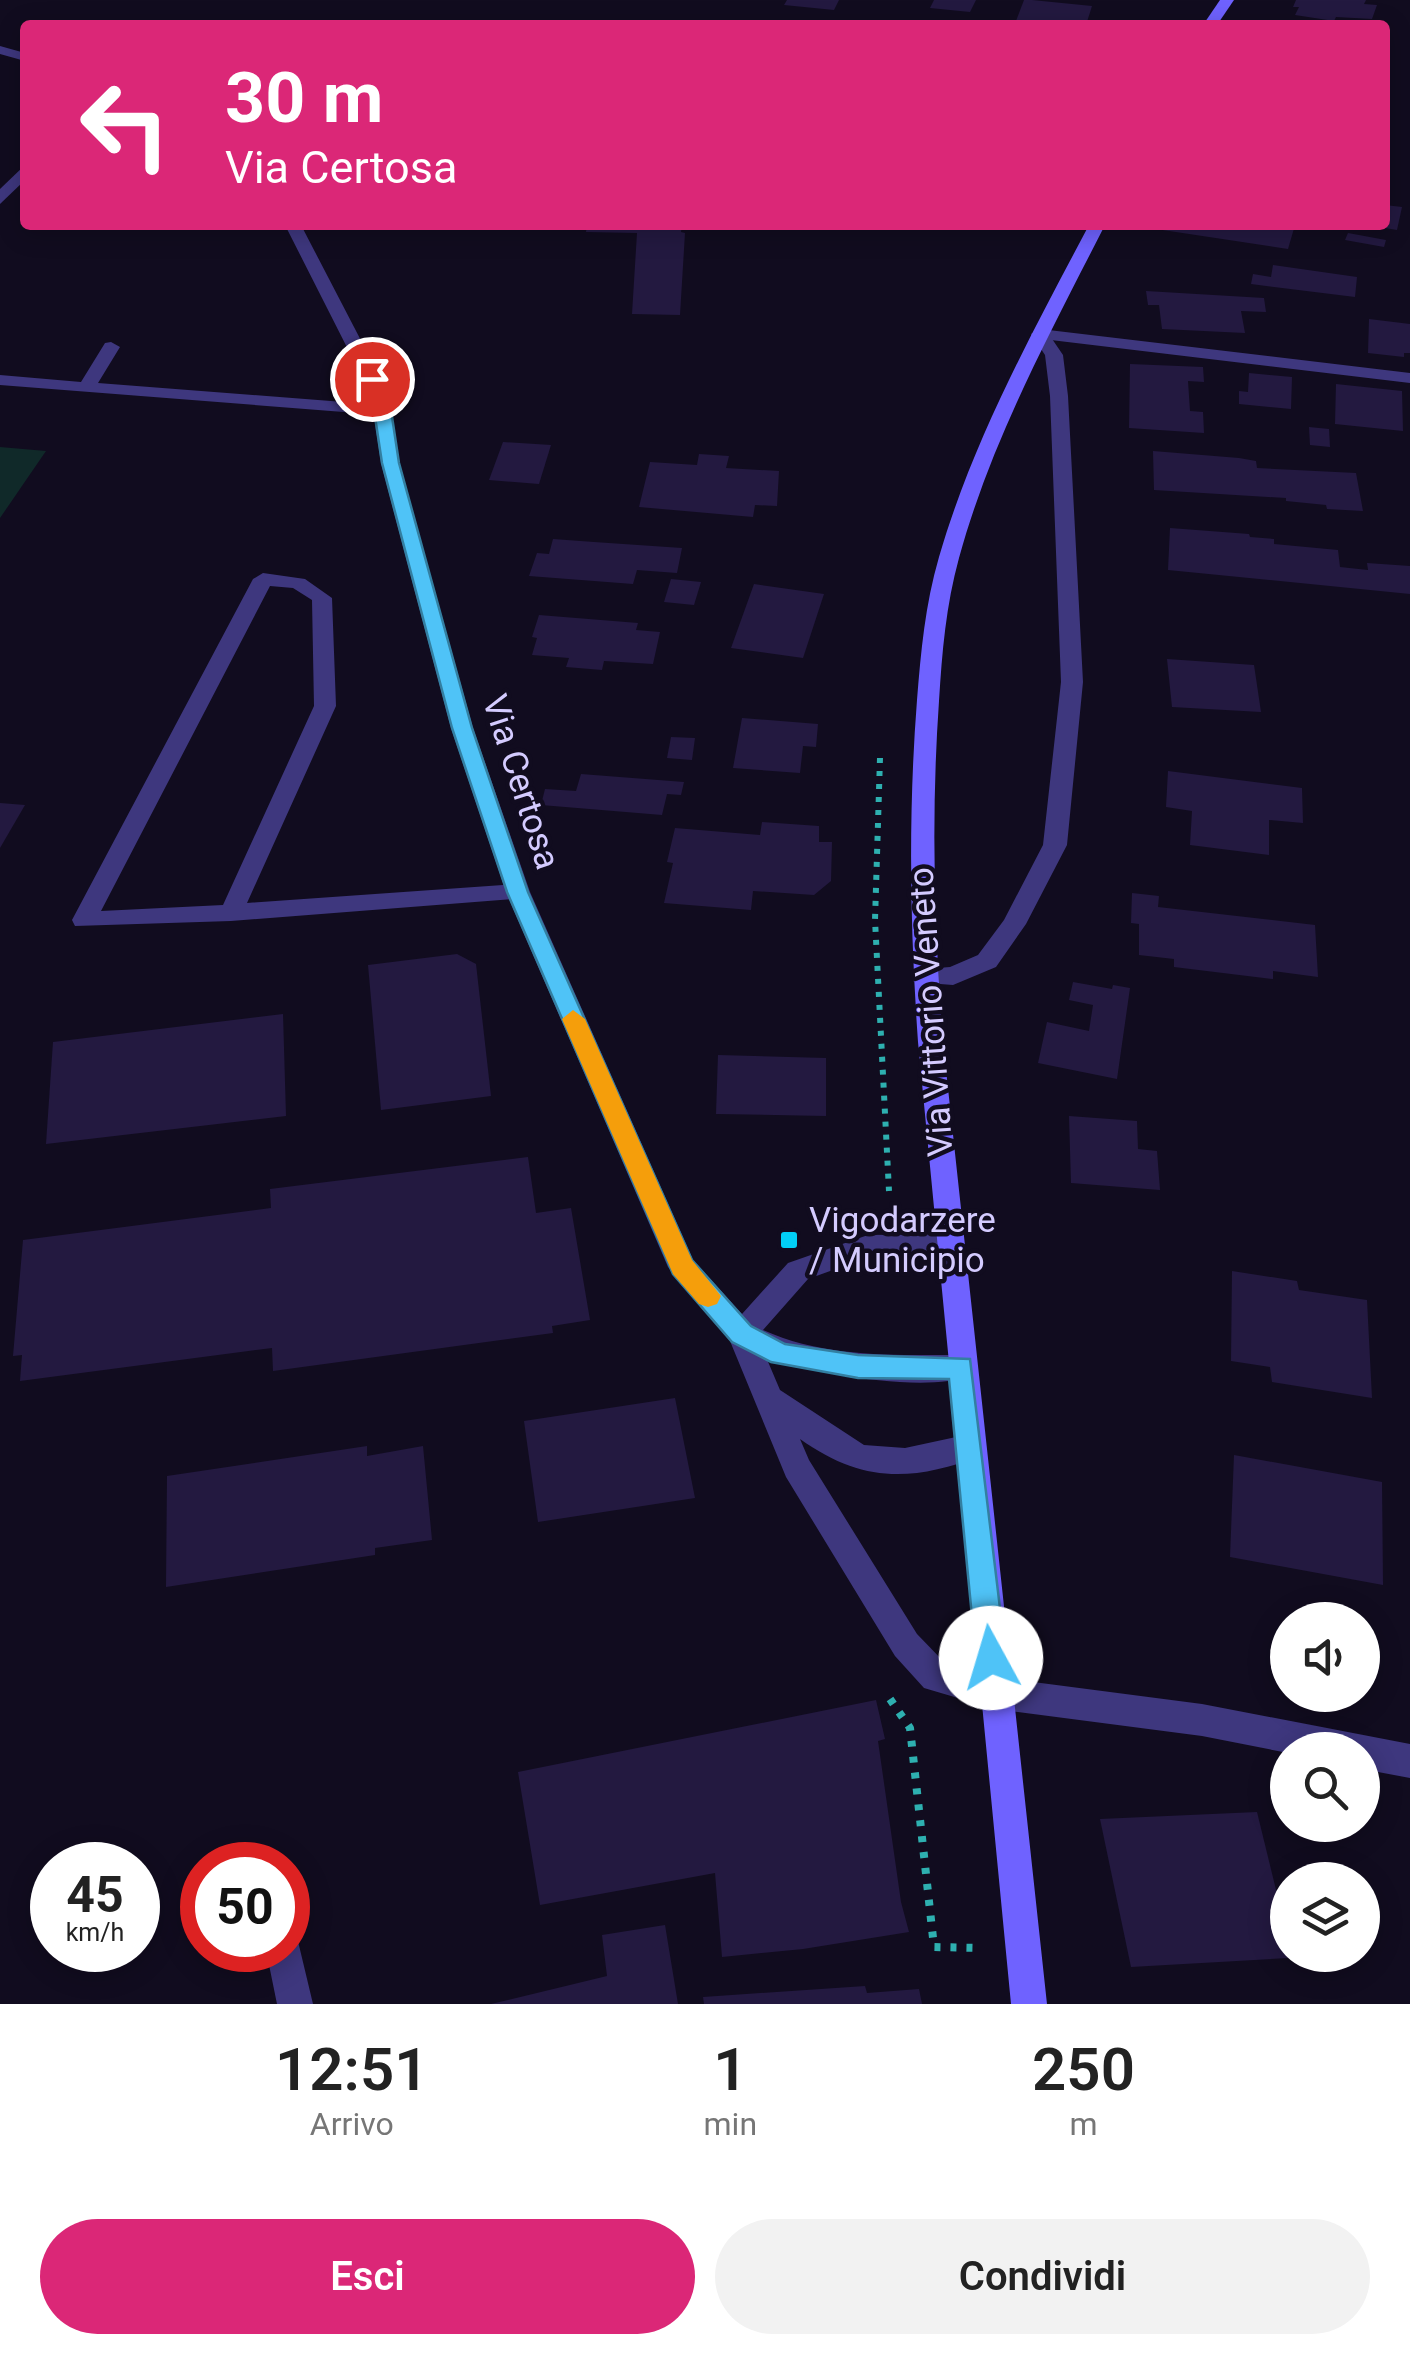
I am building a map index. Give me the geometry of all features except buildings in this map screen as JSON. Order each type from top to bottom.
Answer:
[{"type":"main road","name":"Via Vittorio Veneto","points":[[1029,2004],[923,976],[919,796],[936,615],[954,538],[977,470],[1040,334],[1094,230]]},
{"type":"street","points":[[0,199],[20,176]]},
{"type":"street","name":"Via Certosa","points":[[297,230],[372,379],[382,410],[390,463],[462,728],[518,892],[682,1267],[742,1334],[797,1468],[906,1645],[936,1677],[995,1694],[1202,1720],[1270,1734]]},
{"type":"street","points":[[1040,334],[1410,378]]},
{"type":"street","points":[[923,976],[952,976],[987,961],[1014,924],[1055,845],[1072,682],[1059,396],[1054,355],[1040,334]]},
{"type":"street","points":[[86,388],[111,347]]},
{"type":"street","points":[[0,380],[382,410]]},
{"type":"street","points":[[232,912],[325,706],[322,598],[298,583],[264,579],[84,920],[232,912],[518,892]]},
{"type":"street","points":[[742,1334],[798,1271],[868,1246],[950,1245]]},
{"type":"street","name":"Via Certosa","points":[[742,1334],[781,1354],[858,1367],[961,1367]]},
{"type":"street","points":[[770,1399],[850,1457],[885,1465],[925,1461],[970,1448]]},
{"type":"street","points":[[1380,1756],[1410,1762]]},
{"type":"street","points":[[288,1972],[295,2004]]},
{"type":"path","points":[[879,1684],[910,1728],[934,1947],[1023,1949]]},
{"type":"green space","points":[[0,447],[46,451],[0,518]]},
{"type":"slow traffic","points":[[573,1019],[682,1267],[708,1296]]},
{"type":"place","name":"Vigodarzere / Municipio","points":[[789,1240]]},
{"type":"route","points":[[372,379],[382,410],[390,463],[462,728],[518,892],[682,1267],[742,1334],[781,1354],[858,1367],[961,1367],[991,1658]]}]
